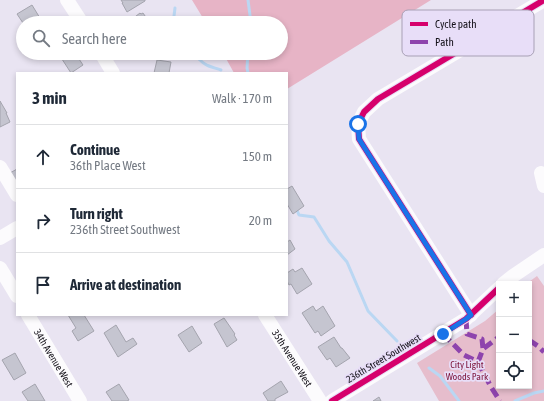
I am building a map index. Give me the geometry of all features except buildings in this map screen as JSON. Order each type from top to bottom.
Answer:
[{"type":"street","points":[[67,0],[77,16]]},
{"type":"street","points":[[527,10],[544,0]]},
{"type":"street","points":[[451,56],[378,100],[364,112],[358,124],[359,139],[471,315]]},
{"type":"street","points":[[105,60],[112,72]]},
{"type":"street","points":[[0,167],[16,193]]},
{"type":"street","points":[[0,238],[16,229]]},
{"type":"street","points":[[507,281],[544,255]]},
{"type":"street","points":[[0,268],[16,294]]},
{"type":"street","name":"236th Street Southwest","points":[[332,401],[466,319],[496,291]]},
{"type":"street","name":"34th Avenue West","points":[[29,316],[80,401]]},
{"type":"street","name":"35th Avenue West","points":[[266,316],[320,401]]},
{"type":"green space","name":"City Light Woods Park","points":[[537,276],[544,286],[544,401],[439,401],[417,363],[485,321],[496,312],[496,389],[532,389],[532,281],[530,281]]},
{"type":"shaded area","points":[[192,0],[431,0],[415,10],[402,10],[402,18],[288,88],[288,72],[233,72],[227,60],[288,60],[288,16],[202,16]]},
{"type":"waterway","points":[[248,0],[250,16]]},
{"type":"waterway","points":[[174,16],[175,8]]},
{"type":"waterway","points":[[200,60],[208,66],[221,70]]},
{"type":"waterway","points":[[248,60],[248,72]]},
{"type":"waterway","points":[[296,208],[299,215],[314,217],[329,241],[347,262],[368,311],[397,341]]},
{"type":"waterway","points":[[429,368],[440,376],[459,401]]},
{"type":"waterway","points":[[515,401],[534,393],[544,391]]},
{"type":"marked path","points":[[466,319],[467,334],[482,339],[483,349]]},
{"type":"marked path","points":[[443,334],[464,355],[478,362],[500,401]]},
{"type":"marked path","points":[[478,362],[483,349],[496,339]]},
{"type":"marked path","points":[[532,342],[544,352]]},
{"type":"cycle path","points":[[527,10],[544,0]]},
{"type":"cycle path","points":[[450,56],[378,99],[364,112],[358,124],[359,139],[471,315]]},
{"type":"cycle path","points":[[332,401],[466,319],[496,291]]},
{"type":"route","points":[[358,124],[359,139],[471,315],[443,334]]}]
